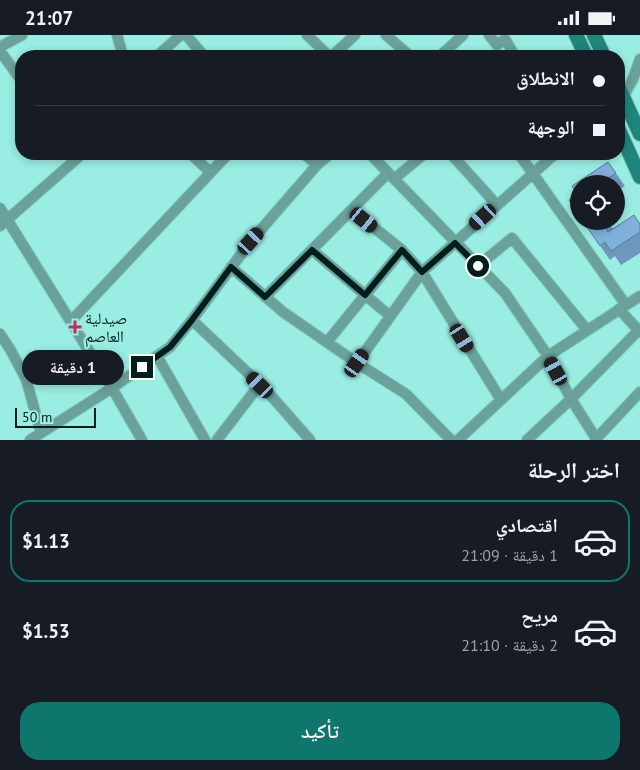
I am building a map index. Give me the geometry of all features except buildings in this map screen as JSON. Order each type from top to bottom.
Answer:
[{"type":"street","points":[[0,47],[22,35]]},
{"type":"street","points":[[116,35],[121,50]]},
{"type":"street","points":[[164,50],[181,35]]},
{"type":"street","points":[[186,35],[199,50]]},
{"type":"street","points":[[307,35],[323,50]]},
{"type":"street","points":[[337,50],[355,35]]},
{"type":"street","points":[[386,35],[403,50]]},
{"type":"street","points":[[447,50],[464,35]]},
{"type":"street","points":[[489,35],[497,45],[504,39],[511,50]]},
{"type":"street","points":[[576,35],[583,50]]},
{"type":"street","points":[[594,35],[601,50]]},
{"type":"street","points":[[0,51],[15,71]]},
{"type":"street","points":[[640,59],[628,88],[640,134]]},
{"type":"street","points":[[625,143],[640,177]]},
{"type":"street","points":[[4,223],[74,160]]},
{"type":"street","points":[[197,160],[210,172]]},
{"type":"street","points":[[70,321],[222,160]]},
{"type":"street","points":[[311,160],[317,165]]},
{"type":"street","points":[[30,440],[112,388],[170,347],[251,241],[323,160]]},
{"type":"street","points":[[376,160],[505,293],[548,357],[596,440],[640,392]]},
{"type":"street","points":[[265,297],[352,210],[391,176],[415,160]]},
{"type":"street","points":[[456,160],[497,205]]},
{"type":"street","points":[[523,160],[639,331],[527,440]]},
{"type":"street","points":[[357,363],[422,272],[548,160]]},
{"type":"street","points":[[0,208],[4,223],[70,321],[142,440]]},
{"type":"street","points":[[352,210],[402,250],[422,272],[501,400]]},
{"type":"street","points":[[478,266],[512,238],[587,330]]},
{"type":"street","points":[[312,250],[390,316]]},
{"type":"street","points":[[327,343],[402,250]]},
{"type":"street","points":[[231,267],[283,313],[406,394],[450,440]]},
{"type":"street","points":[[458,440],[548,357],[640,297]]},
{"type":"street","points":[[192,320],[260,385],[310,440]]},
{"type":"street","points":[[0,334],[26,379],[41,433]]},
{"type":"street","points":[[156,357],[205,440]]},
{"type":"street","points":[[217,440],[260,385]]},
{"type":"place","name":"صيدلية العاصم","points":[[75,327]]},
{"type":"route","points":[[142,367],[170,347],[231,267],[265,297],[312,250],[365,295],[402,250],[422,272],[455,243],[478,266]]}]
